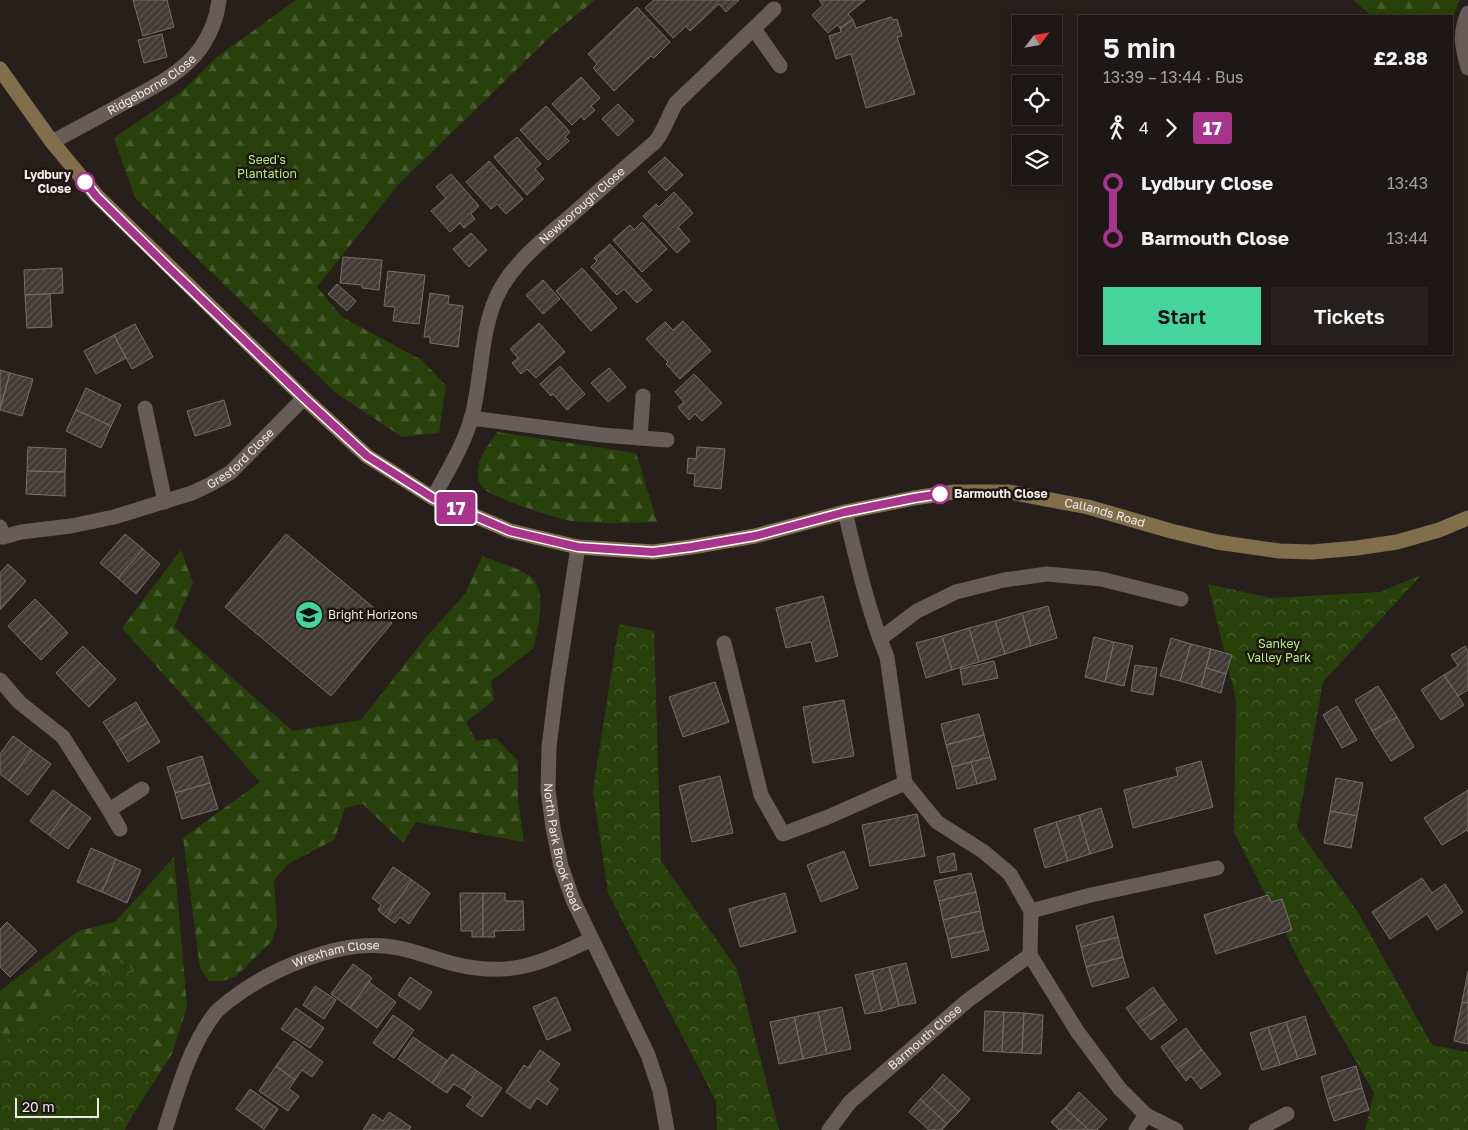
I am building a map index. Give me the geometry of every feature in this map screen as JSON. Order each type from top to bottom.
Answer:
[{"type":"street","name":"Ridgeborne Close","points":[[52,142],[149,89],[189,62],[200,50],[210,32],[218,12],[219,0]]},
{"type":"street","name":"Newborough Close","points":[[433,498],[461,445],[471,418],[479,382],[487,326],[491,311],[504,283],[540,243],[655,142],[676,103],[774,9]]},
{"type":"street","points":[[1468,13],[1462,26],[1462,46],[1468,68]]},
{"type":"street","points":[[754,28],[780,66]]},
{"type":"street","name":"Callands Road","points":[[0,69],[52,142],[96,196],[304,398],[367,456],[433,498],[510,531],[578,547],[653,552],[755,536],[845,512],[954,492],[1009,492],[1088,507],[1217,542],[1252,548],[1312,552],[1397,542],[1439,530],[1468,518]]},
{"type":"street","points":[[640,438],[643,396]]},
{"type":"street","name":"Gresford Close","points":[[1,534],[71,526],[114,517],[165,502],[211,484],[231,472],[304,398]]},
{"type":"street","points":[[146,408],[165,502]]},
{"type":"street","points":[[471,418],[602,435],[667,440]]},
{"type":"street","points":[[845,512],[880,640],[887,657],[905,783],[937,822],[984,852],[1010,874],[1031,911],[1030,955],[1077,1032],[1120,1089],[1146,1115],[1176,1130]]},
{"type":"street","name":"North Park Brook Road","points":[[578,547],[554,701],[549,747],[548,790],[553,828],[561,866],[573,900],[648,1055],[660,1091],[667,1130]]},
{"type":"street","points":[[880,640],[917,611],[956,592],[1004,580],[1048,574],[1101,579],[1181,600]]},
{"type":"street","points":[[724,643],[761,795],[783,834],[905,783]]},
{"type":"street","points":[[0,680],[19,702],[63,737],[120,829]]},
{"type":"street","points":[[109,810],[142,789]]},
{"type":"street","points":[[1031,911],[1091,895],[1217,868]]},
{"type":"street","name":"Wrexham Close","points":[[165,1130],[186,1065],[199,1038],[217,1011],[245,989],[294,964],[321,954],[352,947],[384,946],[412,950],[454,964],[503,970],[524,968],[542,962],[592,939]]},
{"type":"street","name":"Barmouth Close","points":[[829,1130],[850,1102],[967,1001],[1030,955]]},
{"type":"street","points":[[1256,1130],[1287,1114]]},
{"type":"street","points":[[1136,1130],[1146,1115]]},
{"type":"green space","name":"Seed's Plantation","points":[[296,0],[595,0],[552,35],[397,186],[317,287],[342,317],[422,360],[446,386],[439,433],[402,437],[336,393],[135,198],[114,138],[181,92],[217,57]]},
{"type":"green space","points":[[1353,0],[1460,0],[1453,16],[1371,15]]},
{"type":"green space","points":[[497,432],[636,453],[657,522],[604,523],[572,521],[527,508],[492,494],[481,486],[478,479],[478,471],[483,453]]},
{"type":"green space","points":[[181,550],[193,583],[174,627],[293,731],[361,720],[423,641],[465,594],[482,556],[525,573],[533,579],[538,587],[540,596],[539,618],[534,648],[491,681],[494,700],[466,722],[476,741],[496,738],[518,761],[518,799],[524,842],[416,822],[403,843],[363,804],[345,808],[334,840],[288,864],[274,880],[277,925],[272,941],[236,976],[223,981],[209,981],[200,968],[183,838],[260,782],[122,628]]},
{"type":"green space","name":"Sankey Valley Park","points":[[1421,575],[1323,682],[1297,828],[1359,914],[1432,1045],[1468,1052],[1468,1130],[1365,1130],[1374,1093],[1307,976],[1234,832],[1236,700],[1208,584],[1271,598],[1380,592]]},
{"type":"green space","points":[[619,624],[654,631],[661,861],[737,969],[779,1130],[717,1130],[716,1101],[608,893],[593,790]]},
{"type":"green space","points":[[174,857],[187,1007],[172,1054],[123,1130],[0,1130],[0,991],[78,931],[115,922]]},
{"type":"green space","points":[[125,957],[153,1007],[149,1076],[125,1130],[0,1130],[0,1044]]},
{"type":"building","points":[[133,0],[167,0],[174,27],[143,36]]},
{"type":"building","points":[[654,0],[739,0],[726,12],[719,4],[690,31],[686,26],[673,38],[645,8]]},
{"type":"building","points":[[819,0],[865,0],[848,14],[853,20],[840,28],[837,25],[828,33],[812,15],[823,5]]},
{"type":"building","points":[[637,7],[670,42],[654,58],[651,56],[614,91],[593,68],[597,64],[588,54]]},
{"type":"building","points":[[891,17],[893,20],[897,19],[902,36],[897,37],[915,94],[866,108],[851,54],[836,59],[829,36],[841,32],[840,28],[853,20],[856,28]]},
{"type":"building","points":[[162,34],[167,57],[144,63],[138,40]]},
{"type":"building","points":[[581,77],[600,98],[591,106],[595,110],[584,120],[581,116],[572,125],[552,104]]},
{"type":"building","points":[[618,104],[634,121],[618,136],[602,119]]},
{"type":"building","points":[[546,106],[570,132],[565,137],[569,141],[548,160],[520,130]]},
{"type":"building","points":[[517,137],[541,164],[535,169],[544,179],[527,195],[494,157]]},
{"type":"building","points":[[665,157],[683,175],[666,191],[648,172]]},
{"type":"building","points":[[489,161],[523,199],[506,214],[497,204],[491,209],[466,182]]},
{"type":"building","points":[[451,174],[479,206],[471,214],[475,219],[464,228],[460,223],[450,232],[431,211],[446,198],[436,187]]},
{"type":"building","points":[[674,192],[693,213],[678,227],[690,241],[677,253],[643,216],[656,204],[659,207]]},
{"type":"building","points":[[642,222],[667,249],[642,272],[613,240],[630,225],[634,230]]},
{"type":"building","points":[[471,233],[487,250],[469,267],[453,249]]},
{"type":"building","points":[[610,244],[652,290],[637,303],[624,289],[617,295],[591,267],[597,261],[594,258]]},
{"type":"building","points":[[343,257],[382,260],[379,290],[362,288],[362,285],[340,283]]},
{"type":"building","points":[[62,268],[63,293],[25,295],[24,270]]},
{"type":"building","points":[[582,268],[617,308],[591,331],[556,291]]},
{"type":"building","points":[[388,271],[425,275],[419,324],[393,321],[395,307],[384,306]]},
{"type":"building","points":[[543,280],[560,299],[543,314],[526,295]]},
{"type":"building","points":[[337,284],[356,301],[347,311],[328,294]]},
{"type":"building","points":[[430,293],[449,296],[448,304],[463,306],[458,347],[430,343],[430,337],[424,337]]},
{"type":"building","points":[[50,294],[52,327],[27,328],[25,295]]},
{"type":"building","points":[[683,321],[711,351],[680,379],[666,364],[668,362],[646,339],[665,322],[673,330]]},
{"type":"building","points":[[539,323],[565,352],[536,378],[527,369],[521,374],[512,363],[518,358],[510,349]]},
{"type":"building","points":[[135,324],[153,357],[132,369],[114,335]]},
{"type":"building","points":[[114,335],[126,358],[96,374],[84,351]]},
{"type":"building","points":[[560,366],[585,394],[567,410],[553,394],[551,396],[540,384]]},
{"type":"building","points":[[609,368],[626,387],[608,402],[591,383]]},
{"type":"building","points":[[0,370],[10,373],[0,408]]},
{"type":"building","points":[[10,373],[33,379],[22,416],[0,410]]},
{"type":"building","points":[[694,374],[722,403],[702,421],[695,414],[689,420],[678,407],[684,402],[675,392]]},
{"type":"building","points":[[86,388],[121,405],[111,426],[76,410]]},
{"type":"building","points":[[224,400],[231,425],[195,436],[187,411]]},
{"type":"building","points":[[76,410],[111,426],[101,448],[66,431]]},
{"type":"building","points":[[28,447],[66,449],[65,472],[27,471]]},
{"type":"building","points":[[697,447],[725,449],[721,489],[694,486],[695,474],[687,473],[688,458],[696,459]]},
{"type":"building","points":[[27,471],[65,472],[65,496],[26,494]]},
{"type":"building","points":[[125,534],[143,549],[118,578],[100,563]]},
{"type":"building","name":"Bright Horizons","points":[[286,534],[392,623],[331,696],[225,607]]},
{"type":"building","points":[[143,549],[160,564],[136,594],[118,578]]},
{"type":"building","points":[[8,564],[26,581],[0,610],[0,573]]},
{"type":"building","points":[[823,596],[838,656],[816,662],[811,642],[786,648],[776,608]]},
{"type":"building","points":[[35,599],[52,616],[24,643],[8,626]]},
{"type":"building","points":[[1048,606],[1057,638],[1031,646],[1022,613]]},
{"type":"building","points":[[1022,613],[1031,646],[1005,654],[995,621]]},
{"type":"building","points":[[52,616],[68,633],[41,660],[24,643]]},
{"type":"building","points":[[995,621],[1005,654],[979,662],[969,628]]},
{"type":"building","points":[[969,628],[979,662],[952,670],[942,636]]},
{"type":"building","points":[[942,636],[952,670],[926,678],[916,643]]},
{"type":"building","points":[[1094,637],[1114,642],[1105,682],[1085,677]]},
{"type":"building","points":[[1171,638],[1191,644],[1180,681],[1160,676]]},
{"type":"building","points":[[1114,642],[1133,646],[1124,686],[1105,682]]},
{"type":"building","points":[[1191,644],[1211,649],[1201,687],[1180,681]]},
{"type":"building","points":[[83,646],[100,663],[72,690],[56,673]]},
{"type":"building","points":[[1465,646],[1468,651],[1468,690],[1458,696],[1444,675],[1458,666],[1451,655]]},
{"type":"building","points":[[1211,649],[1232,655],[1226,674],[1206,668]]},
{"type":"building","points":[[994,661],[998,678],[963,685],[960,669]]},
{"type":"building","points":[[100,663],[116,679],[89,707],[72,690]]},
{"type":"building","points":[[1135,665],[1157,668],[1153,695],[1131,691]]},
{"type":"building","points":[[1206,668],[1226,674],[1221,693],[1201,687]]},
{"type":"building","points":[[1444,675],[1464,705],[1441,720],[1421,690]]},
{"type":"building","points":[[715,682],[729,722],[683,737],[669,697]]},
{"type":"building","points":[[1378,686],[1397,717],[1372,731],[1355,700]]},
{"type":"building","points":[[844,700],[854,756],[813,763],[803,707]]},
{"type":"building","points":[[136,702],[148,722],[116,742],[103,722]]},
{"type":"building","points":[[1337,706],[1357,740],[1342,748],[1323,715]]},
{"type":"building","points":[[979,714],[984,735],[946,745],[941,724]]},
{"type":"building","points":[[1397,717],[1414,747],[1391,761],[1372,731]]},
{"type":"building","points":[[148,722],[160,742],[128,762],[116,742]]},
{"type":"building","points":[[984,735],[990,757],[952,767],[946,745]]},
{"type":"building","points":[[13,736],[32,750],[9,781],[0,774],[0,754]]},
{"type":"building","points":[[32,750],[51,764],[28,795],[9,781]]},
{"type":"building","points":[[202,756],[210,783],[175,793],[167,767]]},
{"type":"building","points":[[990,757],[996,779],[977,784],[971,762]]},
{"type":"building","points":[[1201,761],[1213,807],[1133,828],[1124,790],[1178,776],[1176,768]]},
{"type":"building","points":[[971,762],[977,784],[957,789],[952,767]]},
{"type":"building","points":[[720,776],[733,833],[692,842],[679,786]]},
{"type":"building","points":[[1336,778],[1363,783],[1357,816],[1330,811]]},
{"type":"building","points":[[210,783],[218,809],[182,819],[175,793]]},
{"type":"building","points":[[53,790],[72,804],[49,835],[30,821]]},
{"type":"building","points":[[1468,790],[1468,832],[1467,830],[1442,845],[1424,818]]},
{"type":"building","points":[[72,804],[91,818],[68,849],[49,835]]},
{"type":"building","points":[[1101,808],[1113,847],[1090,854],[1079,815]]},
{"type":"building","points":[[1330,811],[1357,816],[1351,848],[1324,843]]},
{"type":"building","points":[[917,814],[925,856],[870,866],[862,825]]},
{"type":"building","points":[[1079,815],[1090,854],[1068,861],[1056,822]]},
{"type":"building","points":[[1056,822],[1068,861],[1045,868],[1034,829]]},
{"type":"building","points":[[91,848],[116,859],[102,892],[77,882]]},
{"type":"building","points":[[844,851],[858,888],[821,902],[807,865]]},
{"type":"building","points":[[954,853],[957,870],[940,873],[937,857]]},
{"type":"building","points":[[116,859],[141,870],[127,903],[102,892]]},
{"type":"building","points":[[393,867],[412,880],[386,917],[378,910],[381,905],[372,898]]},
{"type":"building","points":[[971,873],[976,892],[939,901],[934,881]]},
{"type":"building","points":[[1422,878],[1432,893],[1445,884],[1463,912],[1437,930],[1427,914],[1390,939],[1372,912]]},
{"type":"building","points":[[412,880],[430,893],[409,924],[400,917],[395,923],[386,917]]},
{"type":"building","points":[[976,892],[980,911],[943,920],[939,901]]},
{"type":"building","points":[[460,893],[483,893],[483,937],[472,937],[472,931],[461,931]]},
{"type":"building","points":[[483,893],[505,893],[505,901],[523,901],[524,930],[494,931],[495,937],[483,937]]},
{"type":"building","points":[[785,893],[796,932],[740,947],[729,909]]},
{"type":"building","points":[[1268,895],[1271,902],[1282,899],[1292,930],[1216,954],[1204,915]]},
{"type":"building","points":[[980,911],[984,931],[948,939],[943,920]]},
{"type":"building","points":[[1113,916],[1118,937],[1081,947],[1076,926]]},
{"type":"building","points":[[7,922],[37,951],[10,977],[0,967],[0,929]]},
{"type":"building","points":[[984,931],[989,950],[952,958],[948,939]]},
{"type":"building","points":[[1118,937],[1123,957],[1086,967],[1081,947]]},
{"type":"building","points":[[1123,957],[1129,977],[1092,987],[1086,967]]},
{"type":"building","points":[[906,963],[916,1003],[899,1006],[889,967]]},
{"type":"building","points":[[353,964],[372,978],[350,1008],[331,994]]},
{"type":"building","points":[[889,967],[899,1006],[882,1011],[872,971]]},
{"type":"building","points":[[872,971],[882,1011],[865,1014],[855,975]]},
{"type":"building","points":[[1468,971],[1468,1003],[1462,1002]]},
{"type":"building","points":[[410,977],[432,992],[420,1010],[398,995]]},
{"type":"building","points":[[369,982],[396,1002],[377,1028],[350,1008]]},
{"type":"building","points":[[315,986],[336,1000],[324,1019],[303,1005]]},
{"type":"building","points":[[1153,987],[1165,1004],[1138,1024],[1126,1008]]},
{"type":"building","points":[[556,997],[571,1030],[547,1040],[533,1007]]},
{"type":"building","points":[[1462,1002],[1468,1003],[1468,1044],[1454,1041]]},
{"type":"building","points":[[1165,1004],[1177,1020],[1151,1040],[1138,1024]]},
{"type":"building","points":[[842,1007],[851,1049],[827,1054],[818,1012]]},
{"type":"building","points":[[296,1008],[324,1028],[310,1048],[281,1029]]},
{"type":"building","points":[[985,1011],[1004,1012],[1002,1052],[983,1051]]},
{"type":"building","points":[[818,1012],[827,1054],[803,1059],[794,1017]]},
{"type":"building","points":[[1004,1012],[1024,1013],[1022,1053],[1002,1052]]},
{"type":"building","points":[[1024,1013],[1043,1015],[1041,1054],[1022,1053]]},
{"type":"building","points":[[393,1015],[414,1030],[394,1058],[373,1043]]},
{"type":"building","points":[[1305,1016],[1316,1054],[1298,1059],[1286,1022]]},
{"type":"building","points":[[794,1017],[803,1059],[779,1064],[770,1022]]},
{"type":"building","points":[[1286,1022],[1298,1059],[1280,1065],[1268,1027]]},
{"type":"building","points":[[1268,1027],[1280,1065],[1262,1070],[1250,1033]]},
{"type":"building","points":[[1186,1028],[1202,1050],[1177,1069],[1161,1047]]},
{"type":"building","points":[[413,1037],[448,1061],[432,1083],[398,1059]]},
{"type":"building","points":[[294,1041],[323,1062],[312,1077],[302,1070],[295,1080],[276,1066]]},
{"type":"building","points":[[540,1050],[560,1064],[548,1081],[558,1089],[547,1105],[537,1098],[530,1109],[506,1092],[524,1065],[528,1068]]},
{"type":"building","points":[[1202,1050],[1221,1074],[1201,1089],[1191,1076],[1186,1081],[1177,1069]]},
{"type":"building","points":[[452,1054],[477,1071],[464,1090],[454,1084],[447,1093],[432,1083]]},
{"type":"building","points":[[276,1066],[295,1080],[289,1089],[299,1096],[288,1111],[259,1091]]},
{"type":"building","points":[[1356,1066],[1362,1088],[1327,1099],[1321,1077]]},
{"type":"building","points":[[477,1071],[502,1088],[482,1117],[466,1106],[473,1097],[464,1090]]},
{"type":"building","points":[[943,1074],[970,1099],[959,1112],[932,1087]]},
{"type":"building","points":[[932,1087],[959,1112],[947,1124],[920,1099]]},
{"type":"building","points":[[1362,1088],[1369,1110],[1334,1121],[1327,1099]]},
{"type":"building","points":[[250,1089],[278,1109],[264,1129],[236,1109]]},
{"type":"building","points":[[1079,1092],[1107,1119],[1097,1130],[1089,1130],[1065,1108]]},
{"type":"building","points":[[920,1099],[947,1124],[942,1130],[929,1130],[909,1112]]},
{"type":"building","points":[[1065,1108],[1089,1130],[1059,1130],[1051,1122]]},
{"type":"building","points":[[389,1112],[411,1127],[409,1130],[363,1130],[373,1114],[383,1121]]},
{"type":"bus line","name":"17","points":[[85,182],[96,196],[170,269],[367,456],[433,498],[510,531],[578,547],[653,552],[755,536],[845,512],[940,494]]},
{"type":"place","name":"Lydbury Close","points":[[85,182]]},
{"type":"place","name":"Barmouth Close","points":[[940,494]]},
{"type":"place","name":"Bright Horizons","points":[[309,615]]}]
